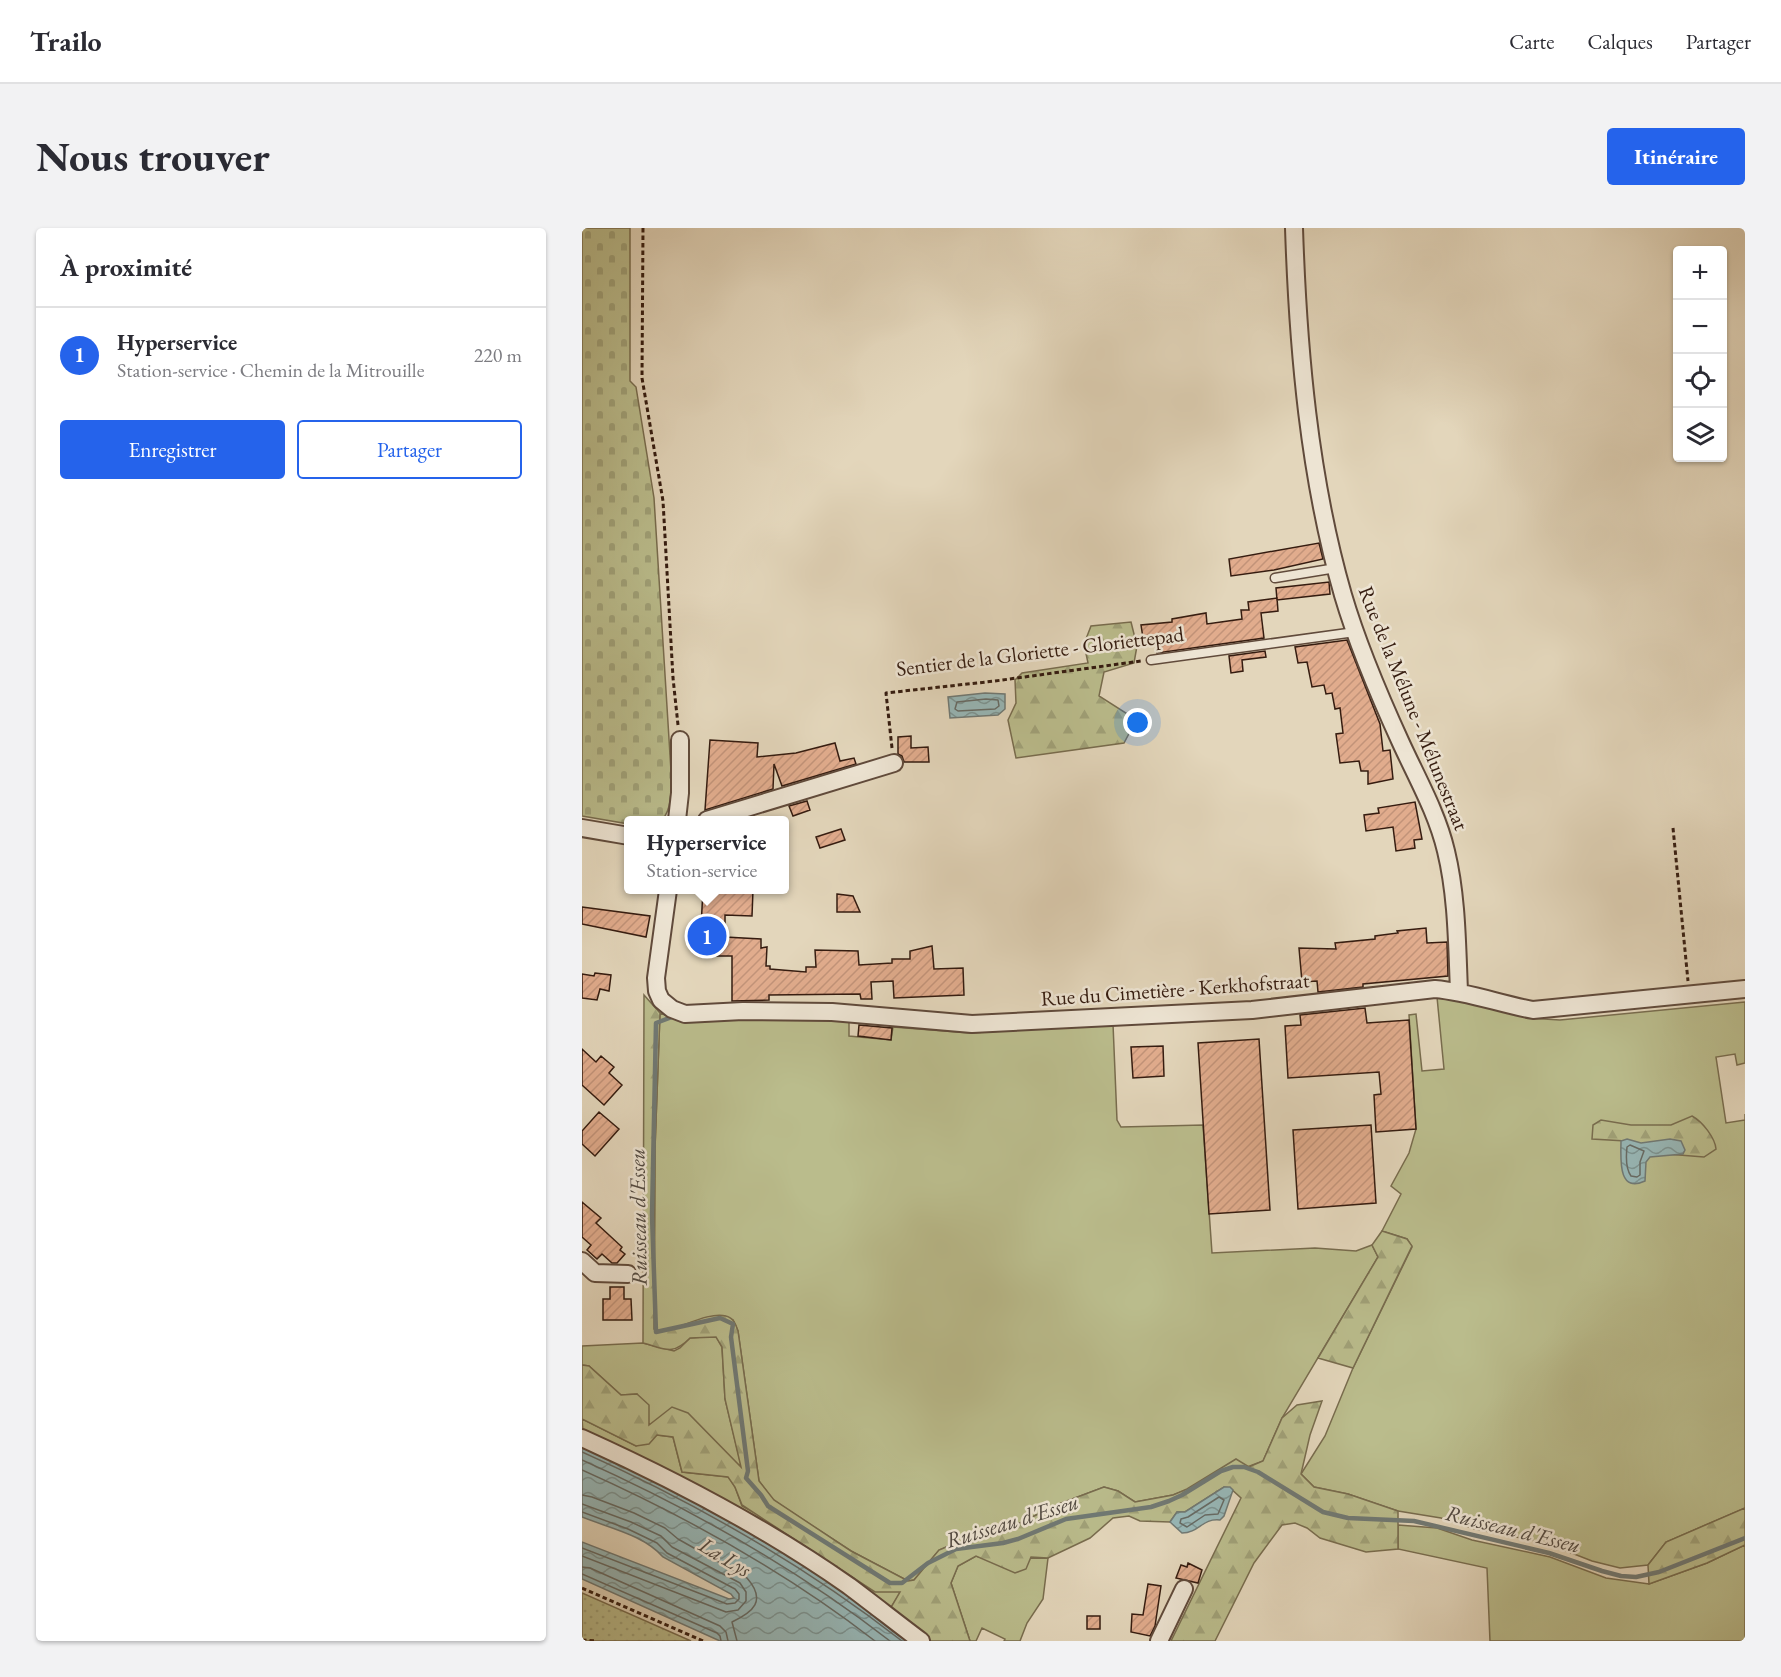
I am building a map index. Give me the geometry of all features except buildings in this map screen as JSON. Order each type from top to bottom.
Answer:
[{"type":"street","name":"Rue de la Mélune - Mélunestraat","points":[[1294,228],[1308,418],[1336,568],[1355,632],[1374,681],[1427,797],[1446,852],[1457,940],[1459,991]]},
{"type":"street","points":[[677,816],[680,740]]},
{"type":"street","points":[[720,816],[894,763]]},
{"type":"street","points":[[582,828],[624,835]]},
{"type":"street","name":"Rue du Cimetière - Kerkhofstraat","points":[[668,894],[656,986],[663,1003],[681,1013],[832,1012],[972,1024],[1252,1010],[1435,989],[1459,991],[1513,1007],[1533,1010],[1693,996],[1745,989]]},
{"type":"street","points":[[582,1261],[595,1273],[628,1274]]},
{"type":"street","points":[[582,1438],[667,1477],[757,1527],[849,1586],[921,1641]]},
{"type":"street","points":[[1159,1641],[1184,1589]]},
{"type":"lane","points":[[1275,578],[1336,568]]},
{"type":"lane","name":"Sentier de la Gloriette - Gloriettepad","points":[[1151,660],[1355,632]]},
{"type":"path","points":[[643,228],[640,323],[642,378],[663,501],[673,678],[680,740]]},
{"type":"path","name":"Sentier de la Gloriette - Gloriettepad","points":[[894,763],[886,693],[1006,680],[1151,660]]},
{"type":"path","points":[[1673,828],[1685,966],[1693,996]]},
{"type":"path","points":[[582,1588],[703,1641]]},
{"type":"path","points":[[582,1640],[597,1641]]},
{"type":"green space","points":[[582,228],[630,228],[630,381],[636,387],[654,498],[671,797],[665,816],[624,816],[624,823],[582,816]]},
{"type":"green space","points":[[1131,622],[1137,646],[1134,663],[1104,672],[1099,696],[1129,715],[1133,726],[1124,743],[1016,758],[1008,720],[1016,703],[1015,680],[1022,673],[1088,663],[1084,644],[1091,626]]},
{"type":"green space","points":[[644,995],[660,1013],[655,1148],[654,1329],[659,1332],[667,1331],[702,1318],[719,1315],[729,1317],[734,1322],[738,1331],[759,1481],[774,1500],[851,1551],[908,1581],[914,1580],[939,1550],[951,1545],[993,1536],[1059,1504],[1104,1487],[1118,1491],[1135,1502],[1173,1495],[1236,1459],[1249,1467],[1263,1461],[1282,1418],[1297,1405],[1322,1401],[1310,1435],[1301,1474],[1314,1487],[1348,1494],[1398,1511],[1398,1549],[1366,1552],[1320,1538],[1307,1528],[1295,1523],[1282,1525],[1254,1563],[1215,1641],[1171,1641],[1241,1498],[1230,1488],[1224,1487],[1185,1512],[1177,1512],[1170,1522],[1140,1521],[1129,1516],[1113,1518],[1090,1538],[1048,1558],[1031,1557],[1026,1569],[1015,1573],[976,1556],[958,1566],[951,1583],[970,1641],[930,1641],[890,1609],[900,1592],[875,1592],[742,1505],[728,1477],[682,1472],[673,1437],[657,1435],[649,1444],[636,1446],[582,1419],[582,1365],[589,1366],[621,1395],[637,1394],[649,1405],[649,1425],[672,1407],[688,1413],[741,1467],[725,1399],[722,1347],[716,1337],[690,1338],[684,1344],[668,1350],[643,1343]]},
{"type":"green space","points":[[1437,997],[1468,999],[1528,1018],[1560,1020],[1745,1002],[1745,1063],[1737,1065],[1735,1054],[1716,1057],[1726,1123],[1745,1120],[1745,1508],[1666,1542],[1648,1565],[1620,1568],[1592,1561],[1546,1543],[1475,1529],[1441,1518],[1398,1511],[1348,1494],[1314,1487],[1301,1474],[1325,1436],[1353,1368],[1412,1247],[1407,1239],[1382,1231],[1401,1194],[1391,1186],[1409,1153],[1416,1129],[1409,1015],[1416,1014],[1422,1071],[1444,1069]]},
{"type":"green space","points":[[660,1013],[683,1022],[799,1017],[849,1021],[849,1036],[891,1040],[893,1027],[970,1033],[1113,1024],[1117,1120],[1121,1127],[1203,1125],[1212,1253],[1315,1248],[1356,1251],[1372,1245],[1378,1257],[1282,1418],[1263,1461],[1173,1495],[1135,1502],[1118,1491],[1104,1487],[1059,1504],[993,1536],[951,1545],[939,1550],[914,1580],[908,1581],[851,1551],[773,1500],[759,1481],[738,1331],[733,1320],[710,1317],[667,1331],[659,1332],[654,1329],[655,1148]]},
{"type":"green space","points":[[1692,1116],[1704,1126],[1715,1145],[1716,1149],[1704,1157],[1654,1153],[1626,1141],[1592,1139],[1593,1125],[1601,1120],[1631,1125],[1671,1125]]},
{"type":"green space","points":[[1382,1231],[1407,1239],[1412,1246],[1353,1368],[1318,1358],[1378,1257],[1372,1245]]},
{"type":"green space","points":[[716,1336],[722,1347],[725,1399],[742,1469],[649,1426],[637,1394],[621,1395],[589,1366],[582,1365],[582,1346],[643,1343],[674,1351],[690,1338]]},
{"type":"green space","points":[[582,1419],[636,1446],[657,1435],[673,1437],[682,1472],[729,1477],[742,1506],[901,1592],[890,1609],[584,1446]]},
{"type":"green space","points":[[1745,1508],[1745,1545],[1707,1563],[1649,1584],[1648,1565],[1666,1542]]},
{"type":"green space","points":[[1398,1525],[1437,1528],[1472,1540],[1550,1557],[1606,1578],[1649,1584],[1707,1563],[1745,1545],[1745,1641],[1490,1641],[1487,1568],[1398,1549]]},
{"type":"green space","points":[[976,1556],[985,1559],[1048,1558],[1043,1599],[1027,1623],[1020,1641],[1004,1641],[1005,1639],[982,1628],[976,1641],[970,1641],[951,1583],[958,1566]]},
{"type":"green space","points":[[582,1593],[691,1641],[582,1641]]},
{"type":"water","points":[[985,693],[1005,694],[1005,709],[998,715],[950,718],[948,697]]},
{"type":"water","points":[[1627,1139],[1641,1143],[1670,1139],[1681,1141],[1685,1150],[1683,1154],[1650,1157],[1646,1162],[1645,1181],[1636,1184],[1629,1182],[1622,1172],[1621,1141]]},
{"type":"water","name":"La Lys","points":[[582,1445],[674,1488],[795,1557],[912,1641],[720,1641],[582,1579],[582,1542],[729,1599],[734,1598],[731,1594],[663,1557],[646,1543],[582,1517]]},
{"type":"water","points":[[1224,1487],[1230,1487],[1233,1490],[1224,1516],[1220,1520],[1209,1521],[1193,1531],[1182,1533],[1170,1522],[1177,1512],[1185,1512]]},
{"type":"waterway","name":"Ruisseau d'Esseu","points":[[672,1017],[656,1023],[652,1215],[656,1332],[720,1318],[733,1324],[731,1337],[748,1471],[746,1478],[768,1506],[890,1583],[902,1583],[928,1563],[956,1549],[1018,1539],[1066,1519],[1151,1507],[1169,1501],[1221,1471],[1233,1467],[1244,1467],[1258,1472],[1323,1512],[1348,1518],[1414,1521],[1549,1553],[1621,1576],[1636,1577],[1659,1572],[1745,1538]]},
{"type":"place","name":"Hyperservice","points":[[707,936]]}]
